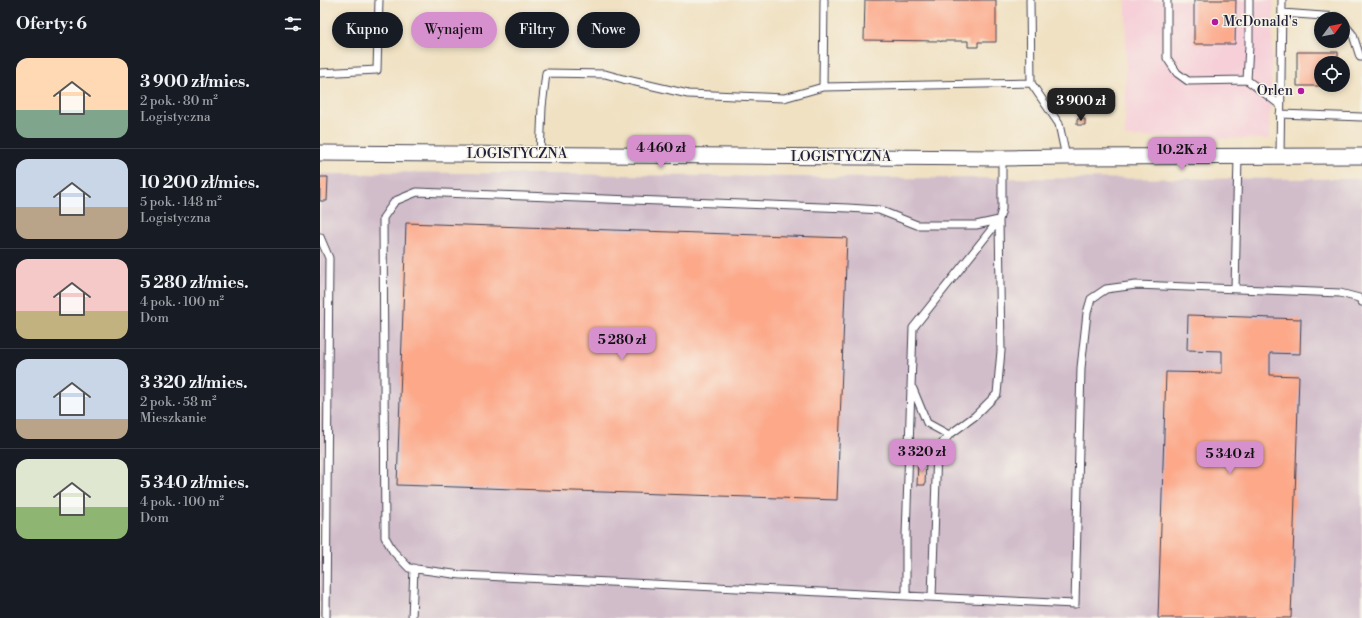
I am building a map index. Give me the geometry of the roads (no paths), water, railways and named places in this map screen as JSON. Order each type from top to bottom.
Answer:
[{"type":"street","name":"LOGISTYCZNA","points":[[320,153],[1002,158],[1362,156]]},
{"type":"lane","points":[[320,73],[378,70],[379,0]]},
{"type":"lane","points":[[823,87],[824,0]]},
{"type":"lane","points":[[1030,0],[1031,83],[1059,124],[1066,157]]},
{"type":"lane","points":[[1167,0],[1167,58],[1177,73],[1188,81],[1247,80],[1280,105]]},
{"type":"lane","points":[[1247,80],[1249,0]]},
{"type":"lane","points":[[1280,157],[1282,0]]},
{"type":"lane","points":[[1282,13],[1314,14]]},
{"type":"lane","points":[[1350,32],[1353,36],[1360,58],[1362,58]]},
{"type":"lane","points":[[540,154],[542,107],[546,73],[605,74],[688,94],[784,98],[823,87],[1031,83]]},
{"type":"lane","points":[[1280,114],[1362,117]]},
{"type":"lane","points":[[1235,289],[1238,157]]},
{"type":"lane","points":[[932,597],[937,450],[949,435],[975,416],[997,394],[1001,351],[999,220],[1002,209],[1002,158]]},
{"type":"lane","points":[[999,220],[976,225],[917,225],[879,210],[864,209],[417,192],[395,201],[384,218],[384,537],[393,551],[409,568],[461,575],[1075,604],[1081,368],[1087,313],[1091,299],[1106,289],[1136,285],[1340,293],[1359,298],[1362,302]]},
{"type":"lane","points":[[906,596],[906,536],[914,328],[999,220]]},
{"type":"lane","points":[[320,237],[329,258],[326,618]]},
{"type":"lane","points":[[911,386],[927,423],[949,435]]},
{"type":"lane","points":[[412,618],[414,568]]},
{"type":"place","name":"McDonald's","points":[[1215,22]]},
{"type":"place","name":"Orlen","points":[[1301,91]]}]
